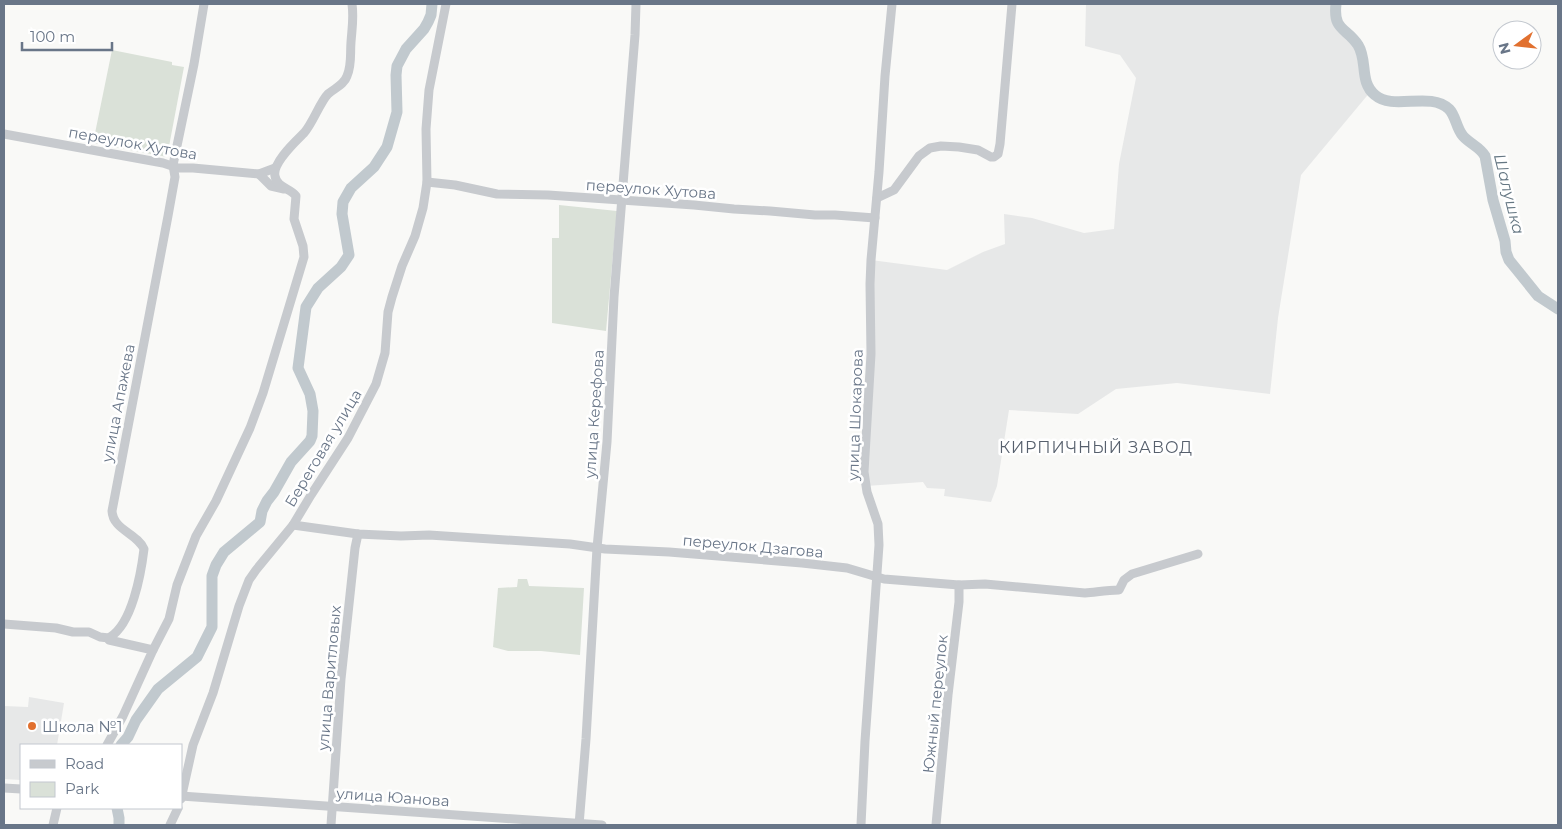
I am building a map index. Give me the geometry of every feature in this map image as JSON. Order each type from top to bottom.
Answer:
[{"type":"street","name":"улица Апажева","points":[[109,638],[118,631],[129,613],[144,549],[141,544],[116,523],[112,516],[112,511],[174,185],[173,165],[194,64],[204,4]]},
{"type":"street","points":[[286,189],[276,180],[275,168],[306,130],[328,95],[345,80],[350,69],[351,41],[354,25],[352,4]]},
{"type":"street","name":"Береговая улица","points":[[182,797],[193,745],[213,693],[244,592],[252,574],[293,525],[348,438],[376,384],[385,353],[392,297],[402,266],[415,236],[427,182],[426,129],[429,90],[446,4]]},
{"type":"street","name":"улица Керефова","points":[[579,825],[636,4]]},
{"type":"street","name":"улица Шокарова","points":[[860,825],[878,577],[879,532],[867,492],[864,472],[871,354],[870,284],[892,4]]},
{"type":"street","points":[[877,198],[894,190],[920,156],[930,148],[941,146],[959,147],[978,150],[991,157],[998,154],[1012,4]]},
{"type":"street","name":"переулок Хутова","points":[[4,134],[173,165],[178,168],[259,174]]},
{"type":"street","points":[[108,744],[123,716],[169,619],[177,585],[196,536],[216,501],[250,428],[263,393],[303,264],[303,246],[294,219],[296,196],[286,189],[271,186],[259,174],[275,168]]},
{"type":"street","name":"переулок Хутова","points":[[427,182],[455,185],[498,194],[548,195],[694,205],[734,210],[875,218]]},
{"type":"street","name":"переулок Дзагова","points":[[293,525],[358,534],[489,538],[576,544],[597,548],[819,565],[847,568],[878,577],[959,585],[985,584],[1085,593],[1119,590],[1124,580],[1132,574],[1198,554]]},
{"type":"street","name":"улица Варитловых","points":[[331,825],[341,678],[358,534]]},
{"type":"street","name":"Южный переулок","points":[[936,825],[948,695],[958,617],[959,585]]},
{"type":"street","points":[[4,624],[89,632],[100,637],[153,650]]},
{"type":"street","points":[[4,788],[20,789]]},
{"type":"street","name":"улица Юанова","points":[[182,797],[332,806],[579,825],[602,825]]},
{"type":"street","points":[[53,825],[57,809]]},
{"type":"street","points":[[170,825],[178,809]]},
{"type":"shaded area","points":[[1086,4],[1336,4],[1337,24],[1362,53],[1364,77],[1371,91],[1301,175],[1278,318],[1270,394],[1177,383],[1116,389],[1078,414],[1009,410],[997,486],[991,502],[944,496],[945,489],[927,488],[923,482],[866,486],[871,260],[947,270],[983,252],[1005,244],[1004,214],[1032,218],[1084,233],[1114,229],[1119,164],[1136,78],[1120,55],[1085,46]]},
{"type":"shaded area","name":"Школа №1","points":[[29,697],[64,703],[57,744],[20,744],[20,780],[4,779],[4,706],[28,707]]},
{"type":"green space","points":[[112,50],[172,62],[172,65],[184,67],[167,157],[93,143]]},
{"type":"green space","points":[[559,205],[617,211],[606,331],[552,323],[552,238],[559,238]]},
{"type":"green space","points":[[518,579],[527,579],[529,586],[584,588],[580,655],[541,651],[508,651],[493,647],[498,588],[517,587]]},
{"type":"waterway","points":[[122,744],[158,689],[197,657],[212,627],[212,576],[216,565],[224,552],[260,522],[262,511],[267,501],[291,462],[310,441],[313,411],[310,394],[298,368],[306,307],[318,288],[341,267],[349,255],[342,214],[343,202],[351,188],[374,167],[387,147],[397,112],[397,66],[406,49],[428,22],[432,4]]},
{"type":"waterway","name":"Шалушка","points":[[1336,4],[1338,24],[1353,39],[1361,51],[1365,78],[1370,90],[1375,95],[1391,101],[1432,101],[1441,104],[1449,109],[1463,136],[1483,153],[1509,260],[1538,296],[1558,309]]},
{"type":"waterway","points":[[117,809],[119,825]]},
{"type":"place","name":"Школа №1","points":[[32,726]]},
{"type":"district","name":"КИРПИЧНЫЙ ЗАВОД","points":[[1096,447]]}]
